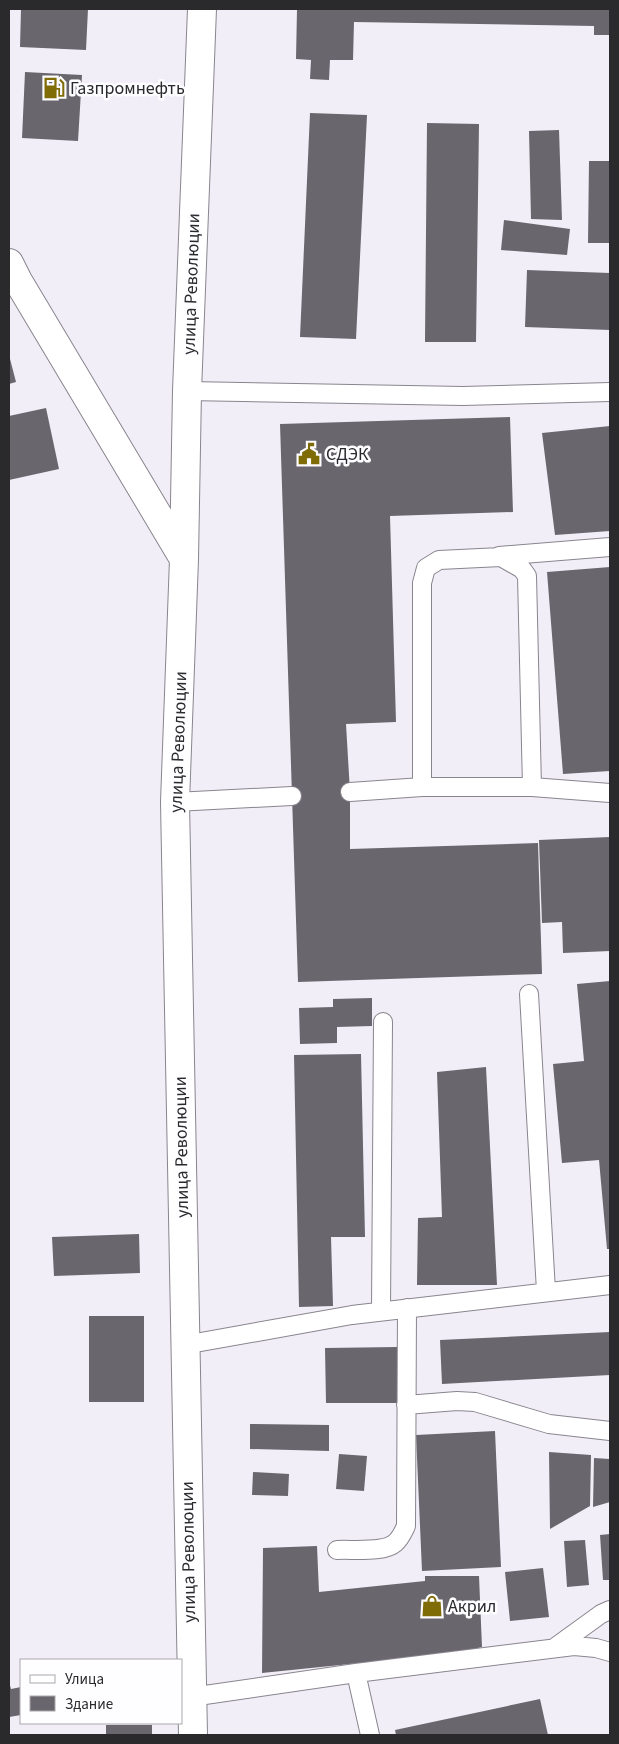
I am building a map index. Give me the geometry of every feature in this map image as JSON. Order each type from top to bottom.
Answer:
[{"type":"main road","name":"улица Революции","points":[[192,1735],[175,802],[184,559],[198,17]]},
{"type":"main road","points":[[9,263],[184,559]]},
{"type":"lane","points":[[187,391],[463,396],[610,392]]},
{"type":"lane","points":[[422,787],[422,583],[426,568],[439,560],[610,547]]},
{"type":"lane","points":[[494,557],[501,557],[514,564],[522,569],[527,576],[532,787]]},
{"type":"lane","points":[[350,792],[422,787],[532,787],[610,793]]},
{"type":"lane","points":[[175,802],[292,796]]},
{"type":"lane","points":[[529,994],[546,1291]]},
{"type":"lane","points":[[381,1311],[383,1022]]},
{"type":"lane","points":[[184,1345],[381,1311],[610,1285]]},
{"type":"lane","points":[[337,1550],[386,1548],[395,1544],[406,1526],[408,1308]]},
{"type":"lane","points":[[406,1405],[457,1401],[475,1402],[549,1424],[610,1431]]},
{"type":"lane","points":[[554,1649],[601,1614],[610,1610]]},
{"type":"lane","points":[[191,1697],[356,1673],[574,1646],[596,1648],[610,1652]]},
{"type":"lane","points":[[356,1673],[370,1735]]},
{"type":"building","points":[[21,9],[88,9],[86,50],[20,47]]},
{"type":"building","points":[[297,9],[610,9],[610,35],[594,35],[594,26],[354,22],[353,60],[330,60],[329,80],[310,79],[311,60],[296,59]]},
{"type":"building","points":[[25,72],[82,75],[78,141],[22,138]]},
{"type":"building","points":[[310,113],[367,115],[356,339],[300,337]]},
{"type":"building","points":[[427,123],[479,124],[476,342],[425,342]]},
{"type":"building","points":[[559,130],[562,220],[531,219],[529,131]]},
{"type":"building","points":[[589,161],[610,161],[610,243],[588,243]]},
{"type":"building","points":[[504,220],[570,229],[567,255],[501,250]]},
{"type":"building","points":[[527,270],[610,273],[610,330],[525,327]]},
{"type":"building","points":[[9,355],[16,382],[9,384]]},
{"type":"building","points":[[46,408],[59,469],[9,480],[9,416]]},
{"type":"building","points":[[510,417],[513,512],[390,516],[396,722],[346,724],[350,792],[350,849],[538,843],[542,974],[298,982],[280,424]]},
{"type":"building","points":[[610,426],[610,531],[555,535],[542,433]]},
{"type":"building","points":[[610,567],[610,771],[563,774],[547,572]]},
{"type":"building","points":[[610,837],[610,951],[563,953],[562,922],[542,923],[539,840]]},
{"type":"building","points":[[610,981],[610,1249],[607,1249],[599,1160],[562,1163],[553,1064],[584,1061],[577,984]]},
{"type":"building","points":[[372,998],[372,1026],[337,1027],[337,1043],[300,1044],[299,1008],[333,1007],[333,999]]},
{"type":"building","points":[[361,1054],[365,1237],[331,1237],[333,1306],[299,1307],[294,1055]]},
{"type":"building","points":[[486,1067],[497,1285],[417,1285],[418,1218],[442,1217],[437,1072]]},
{"type":"building","points":[[139,1234],[140,1273],[54,1276],[52,1237]]},
{"type":"building","points":[[89,1316],[144,1316],[144,1402],[89,1402]]},
{"type":"building","points":[[610,1332],[610,1375],[442,1384],[440,1340]]},
{"type":"building","points":[[397,1347],[397,1403],[326,1403],[325,1348]]},
{"type":"building","points":[[250,1424],[329,1425],[329,1451],[250,1449]]},
{"type":"building","points":[[495,1431],[501,1567],[422,1571],[416,1435]]},
{"type":"building","points":[[549,1452],[591,1455],[590,1506],[550,1529]]},
{"type":"building","points":[[339,1454],[367,1456],[364,1491],[336,1489]]},
{"type":"building","points":[[594,1458],[610,1459],[610,1502],[593,1507]]},
{"type":"building","points":[[253,1472],[289,1474],[288,1496],[252,1495]]},
{"type":"building","points":[[610,1534],[610,1580],[603,1580],[600,1535]]},
{"type":"building","points":[[585,1540],[589,1585],[567,1587],[564,1541]]},
{"type":"building","points":[[317,1546],[319,1592],[425,1581],[425,1576],[479,1576],[482,1647],[443,1657],[438,1655],[262,1673],[263,1548]]},
{"type":"building","points":[[543,1568],[549,1617],[510,1621],[505,1572]]},
{"type":"building","points":[[9,1682],[11,1689],[20,1687],[20,1715],[9,1717]]},
{"type":"building","points":[[540,1699],[548,1735],[396,1735],[395,1730]]},
{"type":"building","points":[[106,1725],[152,1725],[152,1735],[106,1735]]},
{"type":"place","name":"Газпромнефть","points":[[54,88]]},
{"type":"place","name":"СДЭК","points":[[309,454]]},
{"type":"place","name":"Акрил","points":[[432,1606]]}]
